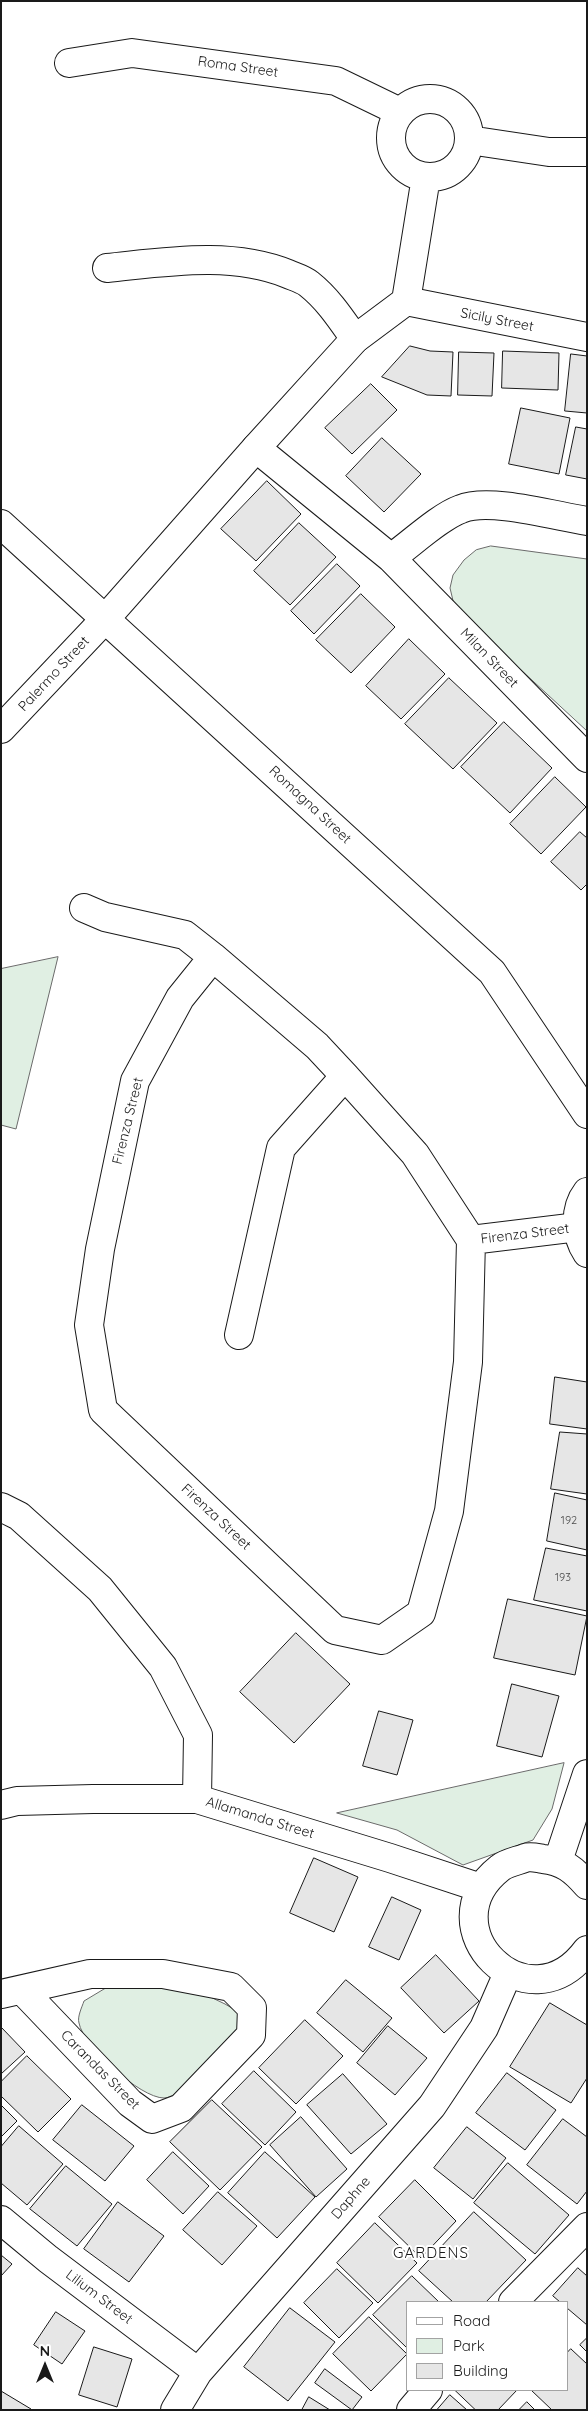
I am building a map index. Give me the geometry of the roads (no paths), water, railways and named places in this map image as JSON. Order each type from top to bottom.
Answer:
[{"type":"street","name":"Roma Street","points":[[69,63],[132,53],[336,81],[400,112]]},
{"type":"street","points":[[433,98],[456,108],[464,117],[469,128],[470,140],[467,153],[460,164],[438,176],[426,177],[414,174],[404,168],[396,158],[391,134],[393,122],[400,112],[410,104],[433,98]]},
{"type":"street","points":[[470,140],[549,152],[587,152]]},
{"type":"street","points":[[406,302],[426,177]]},
{"type":"street","points":[[107,268],[182,261],[229,260],[272,268],[308,282],[332,306],[355,339]]},
{"type":"street","name":"Sicily Street","points":[[406,302],[587,337]]},
{"type":"street","name":"Palermo Street","points":[[1,729],[106,618],[355,339],[406,302]]},
{"type":"street","name":"Milan Street","points":[[256,448],[391,558],[587,758]]},
{"type":"street","points":[[391,558],[449,515],[470,505],[494,505],[587,521]]},
{"type":"street","name":"Romagna Street","points":[[1,524],[492,972],[587,1114]]},
{"type":"street","name":"Firenza Street","points":[[84,908],[105,917],[185,935],[214,957],[317,1046],[415,1154],[471,1240],[468,1362],[449,1511],[421,1612],[382,1640],[335,1630],[103,1410],[88,1325],[100,1249],[135,1081],[180,998],[214,957]]},
{"type":"street","points":[[239,1335],[282,1148],[344,1076]]},
{"type":"street","points":[[587,1192],[578,1211],[578,1227],[582,1246],[587,1253]]},
{"type":"street","name":"Firenza Street","points":[[471,1240],[578,1227]]},
{"type":"street","points":[[1,1506],[19,1516],[100,1589],[163,1667],[198,1735],[197,1799]]},
{"type":"street","points":[[558,1861],[587,1774]]},
{"type":"street","name":"Allamanda Street","points":[[1,1805],[17,1801],[197,1799],[481,1888]]},
{"type":"street","points":[[587,1886],[576,1872],[558,1861],[529,1857],[501,1866],[481,1888],[474,1912],[476,1936],[489,1958],[508,1973],[526,1978],[546,1978],[564,1972],[578,1961],[587,1950]]},
{"type":"street","name":"Daphne","points":[[175,2410],[198,2372],[432,2106],[484,2028],[508,1973]]},
{"type":"street","name":"Carandas Street","points":[[90,1974],[163,1974],[231,1987],[252,2008],[251,2035],[181,2108],[152,2119],[130,2103],[12,1992],[90,1974]]},
{"type":"street","name":"Lilium Street","points":[[1,2220],[48,2259],[198,2372]]},
{"type":"street","points":[[514,2301],[587,2227]]},
{"type":"street","points":[[411,2410],[427,2391]]},
{"type":"district","name":"GARDENS","points":[[431,2253]]}]
